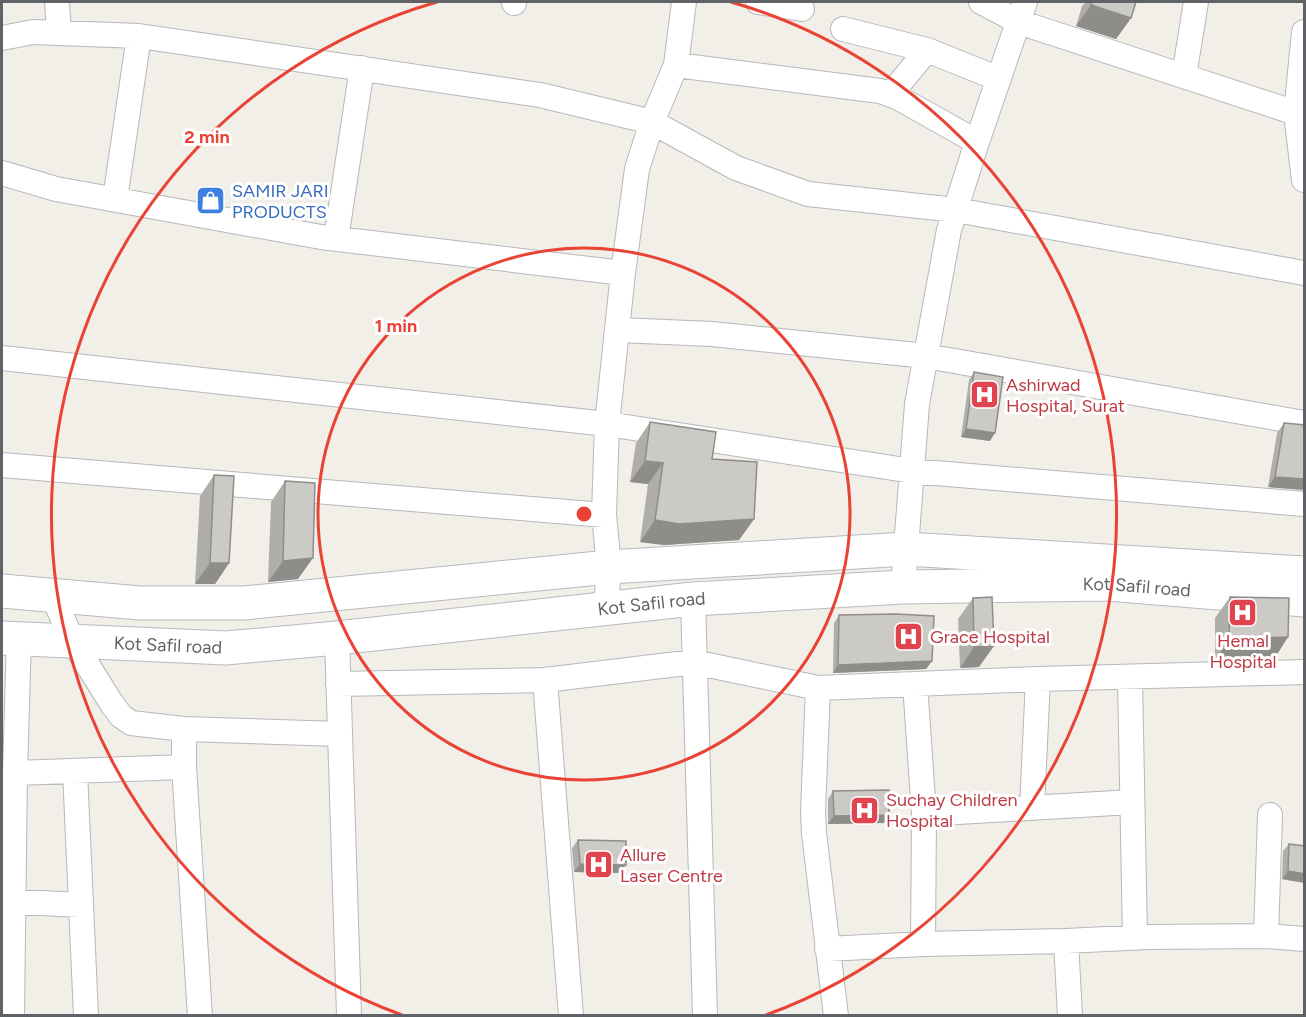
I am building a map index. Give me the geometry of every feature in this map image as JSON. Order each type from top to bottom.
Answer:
[{"type":"main road","name":"Kot Safil road","points":[[2,591],[141,603],[244,603],[609,567],[906,549],[1305,573]]},
{"type":"main road","name":"Kot Safil road","points":[[10,638],[226,648],[693,599],[903,587],[1108,584],[1305,600]]},
{"type":"street","points":[[57,2],[59,33]]},
{"type":"street","points":[[606,607],[609,567],[604,515],[607,423],[637,169],[652,122],[676,65],[684,2]]},
{"type":"street","points":[[758,2],[802,9]]},
{"type":"street","points":[[981,2],[1022,12],[1184,76],[1296,113]]},
{"type":"street","points":[[1184,76],[1196,2]]},
{"type":"street","points":[[903,587],[917,404],[949,230],[1022,12]]},
{"type":"street","points":[[843,29],[927,50],[999,79]]},
{"type":"street","points":[[2,38],[33,32],[139,36],[540,95],[652,122],[736,168],[808,194],[956,210],[1305,273]]},
{"type":"street","points":[[1304,33],[1296,113],[1305,180]]},
{"type":"street","points":[[116,200],[139,36]]},
{"type":"street","points":[[890,95],[927,50]]},
{"type":"street","points":[[676,65],[863,88],[890,95],[977,142]]},
{"type":"street","points":[[336,239],[362,68]]},
{"type":"street","points":[[2,173],[56,189],[336,239],[624,273]]},
{"type":"street","points":[[618,330],[712,334],[926,356],[1305,423]]},
{"type":"street","points":[[2,358],[607,423],[912,471],[1305,504]]},
{"type":"street","points":[[2,465],[604,515]]},
{"type":"street","points":[[53,596],[72,640],[121,716],[131,723],[184,729],[340,735]]},
{"type":"street","points":[[693,599],[705,1016]]},
{"type":"street","points":[[10,638],[15,773],[8,901],[12,1016]]},
{"type":"street","points":[[337,638],[349,1016]]},
{"type":"street","points":[[338,684],[545,680],[694,662],[818,688],[1305,672]]},
{"type":"street","points":[[1130,678],[1135,938]]},
{"type":"street","points":[[1032,808],[1038,679]]},
{"type":"street","points":[[545,680],[571,1016]]},
{"type":"street","points":[[915,684],[924,814],[923,944]]},
{"type":"street","points":[[818,688],[813,812],[836,1016]]},
{"type":"street","points":[[184,729],[183,768],[200,1016]]},
{"type":"street","points":[[15,773],[183,768]]},
{"type":"street","points":[[75,771],[86,1016]]},
{"type":"street","points":[[924,814],[1132,802]]},
{"type":"street","points":[[1266,936],[1270,815]]},
{"type":"street","points":[[8,901],[80,905]]},
{"type":"street","points":[[827,949],[1135,938],[1266,936],[1305,939]]},
{"type":"street","points":[[1066,941],[1070,1016]]},
{"type":"building","points":[[1092,2],[1136,2],[1131,18],[1091,5]]},
{"type":"building","points":[[974,372],[1003,377],[995,433],[966,429]]},
{"type":"building","points":[[650,422],[716,432],[712,459],[757,462],[754,519],[679,524],[655,520],[663,463],[645,461]]},
{"type":"building","points":[[1284,423],[1305,425],[1305,479],[1275,477]]},
{"type":"building","points":[[214,475],[234,476],[229,563],[210,563]]},
{"type":"building","points":[[285,481],[315,483],[313,558],[283,561]]},
{"type":"building","points":[[992,597],[994,646],[974,647],[973,598]]},
{"type":"building","points":[[1230,597],[1289,598],[1288,637],[1229,639]]},
{"type":"building","points":[[839,615],[934,616],[932,661],[838,665]]},
{"type":"building","points":[[889,790],[889,815],[834,816],[833,791]]},
{"type":"building","points":[[578,840],[626,841],[626,865],[580,864]]},
{"type":"building","points":[[1289,844],[1305,846],[1305,874],[1288,871]]},
{"type":"place","name":"SAMIR JARI PRODUCTS","points":[[211,201]]},
{"type":"place","name":"Ashirwad Hospital, Surat","points":[[985,395]]},
{"type":"place","name":"Hemal Hospital","points":[[1243,612]]},
{"type":"place","name":"Grace Hospital","points":[[909,637]]},
{"type":"place","name":"Suchay Children Hospital","points":[[865,810]]},
{"type":"place","name":"Allure Laser Centre","points":[[599,865]]}]
